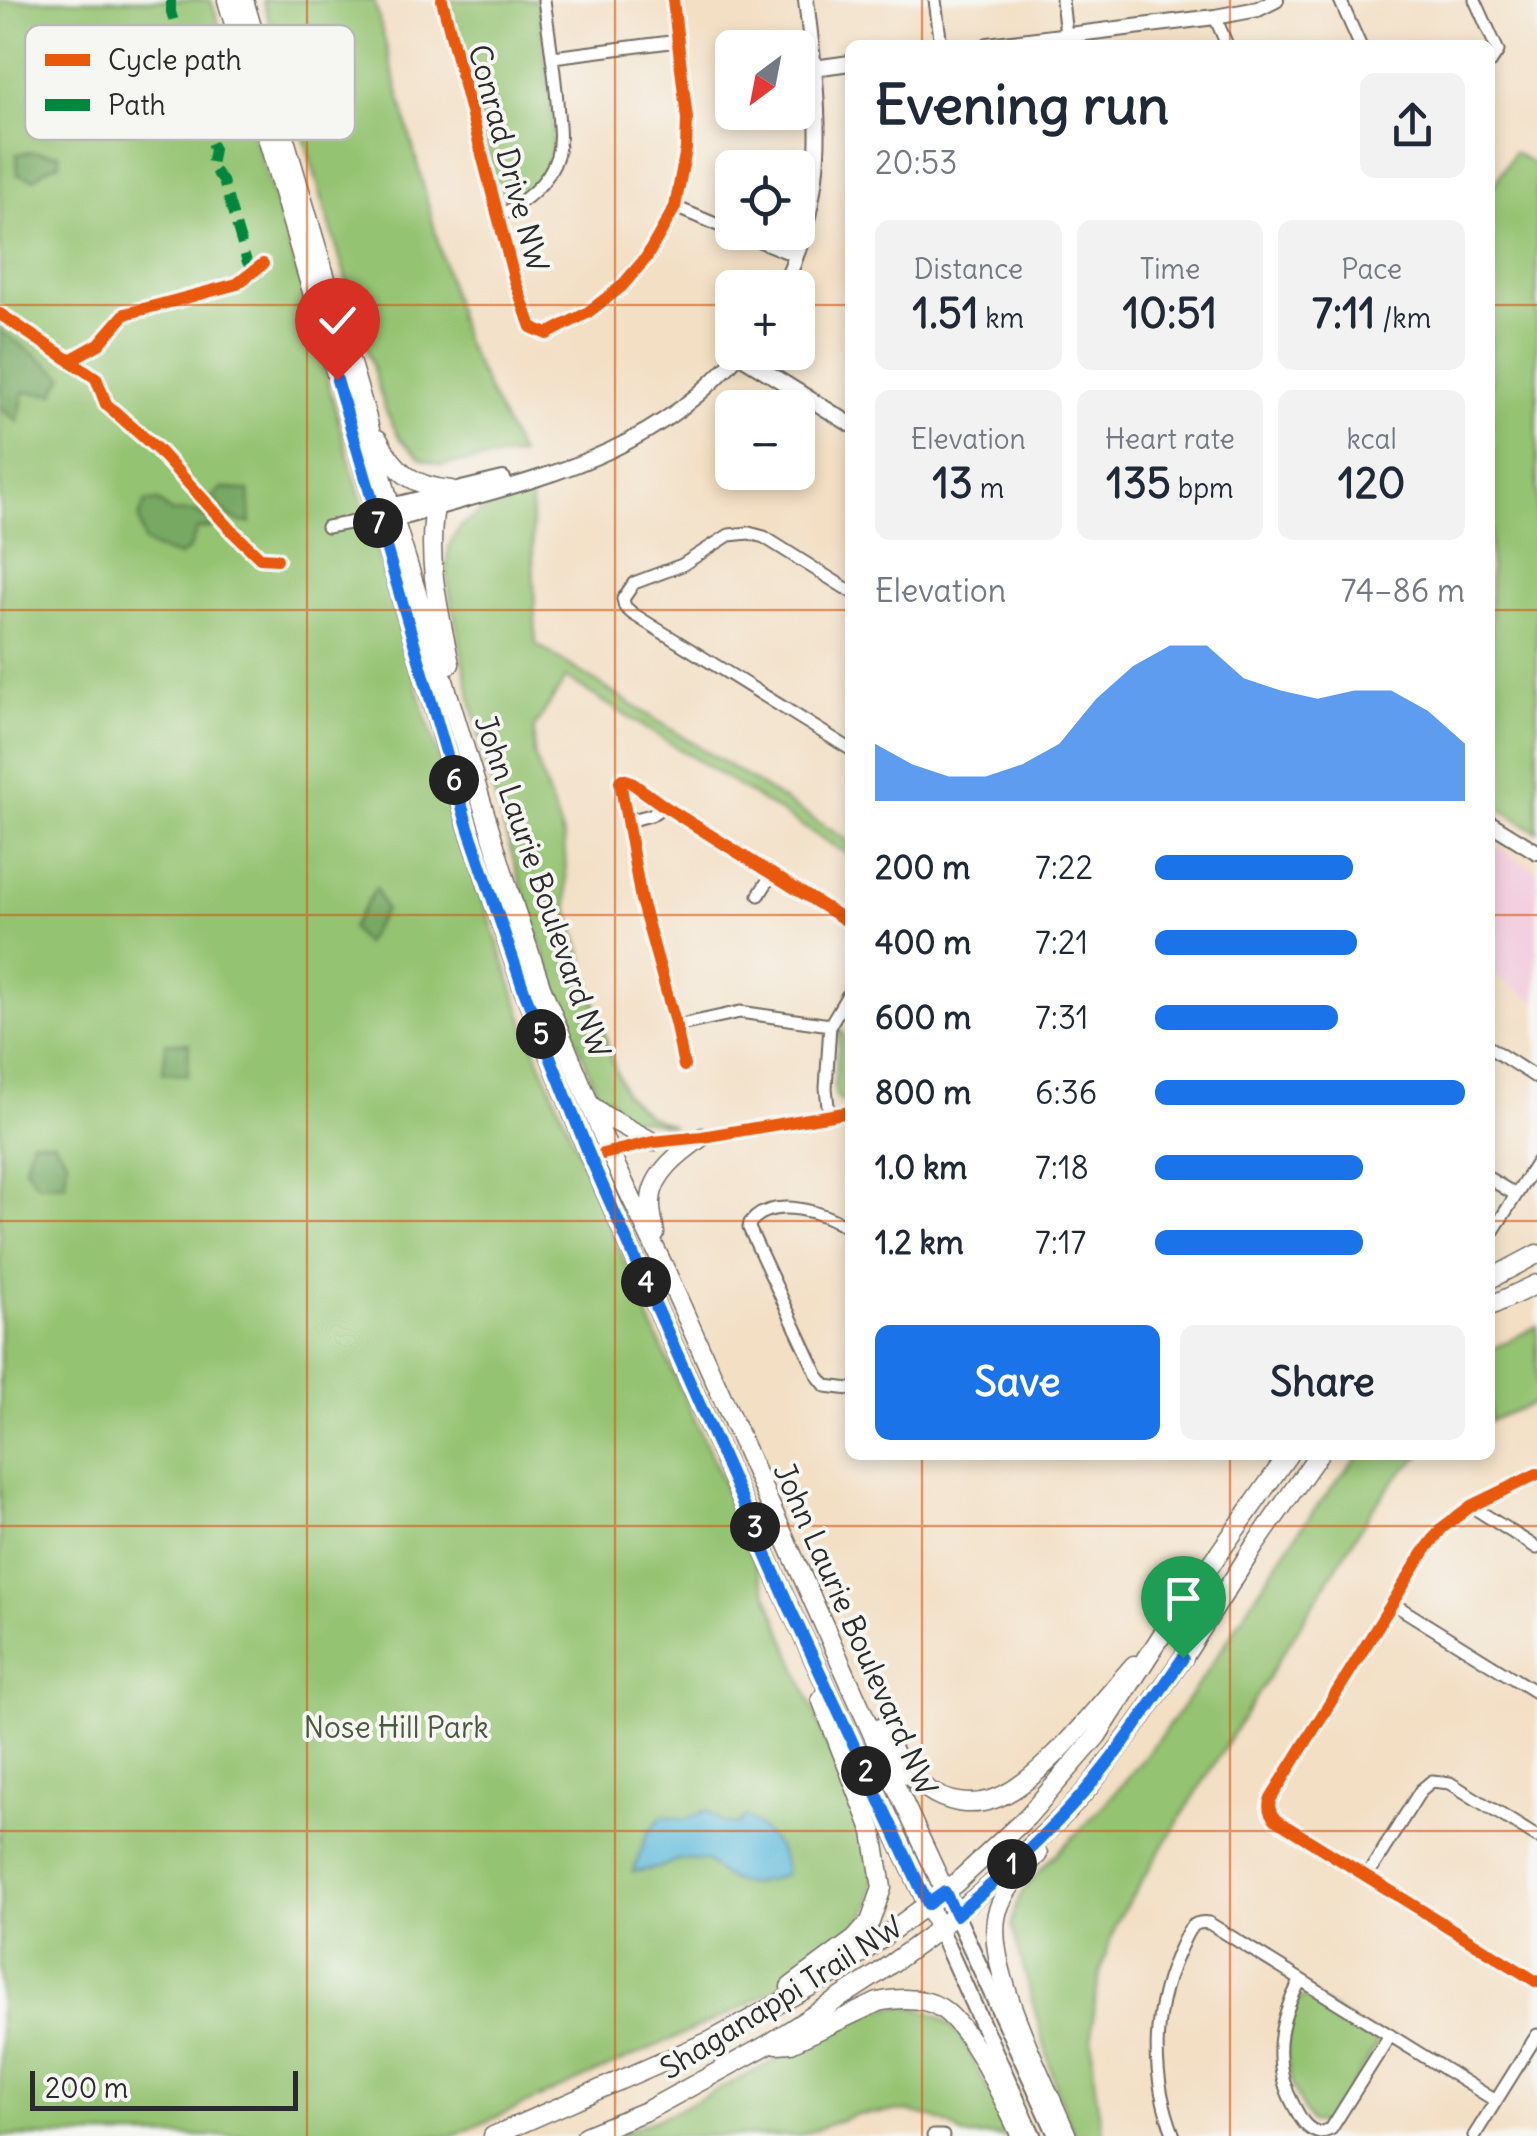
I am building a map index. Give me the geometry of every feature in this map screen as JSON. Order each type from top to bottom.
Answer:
[{"type":"main road","name":"John Laurie Boulevard NW","points":[[226,0],[234,25]]},
{"type":"main road","name":"John Laurie Boulevard NW","points":[[244,0],[251,25]]},
{"type":"main road","name":"John Laurie Boulevard NW","points":[[270,140],[542,989],[609,1151],[1057,2136]]},
{"type":"main road","name":"John Laurie Boulevard NW","points":[[285,140],[367,418],[387,515],[489,893],[524,991],[590,1157],[788,1604],[1034,2136]]},
{"type":"main road","points":[[367,418],[392,462],[411,480],[429,488],[451,490]]},
{"type":"main road","points":[[435,507],[432,572],[463,738]]},
{"type":"main road","points":[[589,1104],[652,1142]]},
{"type":"main road","points":[[652,1245],[655,1230],[650,1198],[656,1182],[684,1150],[702,1137]]},
{"type":"main road","points":[[1495,1276],[1536,1255]]},
{"type":"main road","points":[[1495,1303],[1537,1284]]},
{"type":"main road","points":[[1513,1294],[1537,1293]]},
{"type":"main road","name":"Shaganappi Trail NW","points":[[494,2136],[742,2025],[834,1973],[945,1892],[1027,1818],[1097,1736],[1167,1627],[1284,1460]]},
{"type":"main road","name":"Shaganappi Trail NW","points":[[585,2136],[648,2110],[767,2045],[877,1974],[989,1886],[1089,1787],[1183,1658],[1315,1460]]},
{"type":"main road","points":[[742,2025],[762,2006],[855,1939],[870,1922],[882,1888],[873,1832],[788,1604]]},
{"type":"main road","points":[[834,1646],[867,1696],[899,1762],[932,1793],[945,1800],[975,1804],[998,1798],[1036,1772],[1167,1627]]},
{"type":"main road","points":[[1066,1812],[1057,1834],[1005,1895],[997,1912],[994,1934],[1016,2014],[1067,2136]]},
{"type":"main road","points":[[767,2045],[790,2043],[878,2002],[928,2002],[961,2027],[1021,2136]]},
{"type":"street","name":"Conrad Drive NW","points":[[442,0],[514,278],[532,327],[547,334],[587,313],[620,287],[646,258],[675,207]]},
{"type":"street","points":[[499,217],[525,201],[557,158],[560,136],[544,0]]},
{"type":"street","points":[[672,0],[687,119],[686,149],[675,207],[715,224]]},
{"type":"street","points":[[806,0],[810,30]]},
{"type":"street","points":[[936,0],[940,40]]},
{"type":"street","points":[[1062,0],[1066,35]]},
{"type":"street","points":[[1027,40],[1215,18],[1258,9],[1276,0]]},
{"type":"street","points":[[1340,0],[1358,40]]},
{"type":"street","points":[[1474,0],[1493,40]]},
{"type":"street","points":[[1215,18],[1225,40]]},
{"type":"street","points":[[553,57],[678,41]]},
{"type":"street","points":[[815,68],[845,63]]},
{"type":"street","points":[[790,270],[806,227],[817,168],[819,113],[815,77]]},
{"type":"street","points":[[781,250],[796,256]]},
{"type":"street","points":[[326,527],[435,507],[540,478],[600,456],[657,426],[693,400],[724,370]]},
{"type":"street","points":[[765,370],[845,421]]},
{"type":"street","points":[[387,515],[451,490],[540,470],[557,470]]},
{"type":"street","points":[[845,588],[764,537],[740,533],[728,535],[682,565],[634,583],[622,599],[633,614],[845,746]]},
{"type":"street","points":[[684,1066],[641,900],[619,784],[622,779],[845,920]]},
{"type":"street","points":[[628,821],[652,816],[664,806]]},
{"type":"street","points":[[1495,825],[1537,852]]},
{"type":"street","points":[[759,895],[772,874]]},
{"type":"street","points":[[829,1115],[826,1088],[830,1025],[845,1000]]},
{"type":"street","points":[[676,1026],[740,1012],[830,1025]]},
{"type":"street","points":[[1495,1051],[1537,1078]]},
{"type":"street","points":[[590,1157],[652,1142],[845,1113]]},
{"type":"street","points":[[1495,1228],[1537,1162]]},
{"type":"street","points":[[1495,1181],[1516,1195]]},
{"type":"street","points":[[845,1226],[813,1211],[796,1208],[760,1213],[749,1228],[818,1376],[826,1386],[845,1388]]},
{"type":"street","points":[[1537,1474],[1471,1506],[1442,1528],[1271,1798],[1269,1807],[1276,1820],[1537,1982]]},
{"type":"street","points":[[1471,1506],[1537,1548]]},
{"type":"street","points":[[1392,1603],[1537,1693]]},
{"type":"street","points":[[1367,1876],[1421,1790],[1432,1781],[1450,1783],[1537,1837]]},
{"type":"street","points":[[1174,2136],[1160,2087],[1160,2011],[1168,1978],[1191,1926],[1201,1922],[1209,1922],[1496,2101]]},
{"type":"street","points":[[1301,1980],[1281,2028],[1280,2061],[1291,2102],[1309,2130],[1320,2134],[1331,2129],[1390,2035]]},
{"type":"street","points":[[1474,2136],[1537,2034]]},
{"type":"street","points":[[934,2136],[943,2136]]},
{"type":"shaded area","points":[[1495,845],[1537,871],[1537,1002],[1495,975]]},
{"type":"green space","name":"Nose Hill Park","points":[[0,0],[211,0],[219,25],[25,25],[25,140],[255,140],[460,830],[527,1030],[652,1326],[718,1470],[873,1860],[875,1879],[866,1914],[813,1966],[742,2008],[454,2136],[0,2136]]},
{"type":"green space","points":[[263,0],[374,0],[464,340],[520,455],[441,465],[422,459],[400,439],[385,409],[305,140],[355,140],[355,25],[270,25]]},
{"type":"green space","points":[[449,0],[538,0],[553,143],[546,167],[517,200],[500,197]]},
{"type":"green space","points":[[1514,152],[1537,166],[1537,832],[1495,805],[1495,183]]},
{"type":"green space","points":[[17,154],[59,154],[60,163],[35,179],[18,175]]},
{"type":"green space","points":[[0,330],[64,376],[54,394],[24,392],[18,422],[0,407]]},
{"type":"green space","points":[[222,488],[249,491],[251,523],[232,519],[220,508],[212,497]]},
{"type":"green space","points":[[531,495],[536,644],[845,839],[845,853],[566,678],[534,728],[534,754],[564,839],[568,908],[613,1063],[625,1094],[647,1115],[673,1126],[625,1116],[608,1097],[598,1094],[554,980],[497,806],[468,687],[447,565],[455,534],[473,517]]},
{"type":"green space","points":[[158,501],[172,513],[201,514],[216,527],[197,529],[190,548],[180,556],[156,549],[144,542],[139,518],[145,502]]},
{"type":"green space","points":[[376,888],[385,910],[364,944],[351,928]]},
{"type":"green space","points":[[840,1029],[845,1037],[845,1101],[836,1096]]},
{"type":"green space","points":[[166,1043],[189,1043],[188,1075],[163,1073]]},
{"type":"green space","points":[[32,1140],[54,1142],[67,1160],[65,1184],[36,1183],[25,1167]]},
{"type":"green space","points":[[1537,1326],[1537,1402],[1495,1419],[1495,1347]]},
{"type":"green space","points":[[1356,1460],[1416,1460],[1371,1511],[1118,1919],[1100,1974],[1093,2026],[1094,2079],[1104,2136],[1075,2136],[1058,2095],[1012,1926],[1017,1903],[1040,1870],[1106,1802],[1160,1737],[1293,1539]]},
{"type":"green space","points":[[1309,1995],[1374,2036],[1376,2046],[1330,2121],[1323,2124],[1311,2122],[1304,2110],[1287,2060],[1291,2014],[1298,2001]]},
{"type":"green space","points":[[904,2005],[936,2016],[962,2038],[1012,2136],[964,2136],[950,2125],[907,2111],[854,2115],[799,2136],[614,2136],[671,2113],[878,2009]]},
{"type":"water","points":[[707,1810],[723,1823],[738,1825],[745,1816],[752,1821],[778,1849],[785,1874],[763,1882],[743,1883],[725,1877],[707,1861],[682,1859],[633,1872],[648,1833],[662,1816],[685,1820]]},
{"type":"marked path","points":[[171,0],[175,25]]},
{"type":"marked path","points":[[210,140],[214,149],[211,166],[223,181],[247,262],[257,269]]},
{"type":"cycle path","points":[[442,0],[514,278],[531,327],[547,334],[587,313],[621,287],[646,258],[675,207],[686,149],[687,119],[673,0]]},
{"type":"cycle path","points":[[70,360],[99,344],[125,314],[237,284],[263,264]]},
{"type":"cycle path","points":[[0,314],[96,378],[106,404],[158,450],[234,533],[260,558],[277,559]]},
{"type":"cycle path","points":[[684,1066],[641,900],[622,779],[845,920]]},
{"type":"cycle path","points":[[590,1157],[653,1142],[845,1113]]},
{"type":"cycle path","points":[[1537,1474],[1471,1506],[1442,1528],[1271,1798],[1269,1807],[1276,1820],[1537,1982]]},
{"type":"route","points":[[337,380],[468,827],[524,991],[590,1157],[788,1604],[928,1904],[945,1892],[956,1915],[1066,1812],[1137,1724],[1183,1658]]}]
